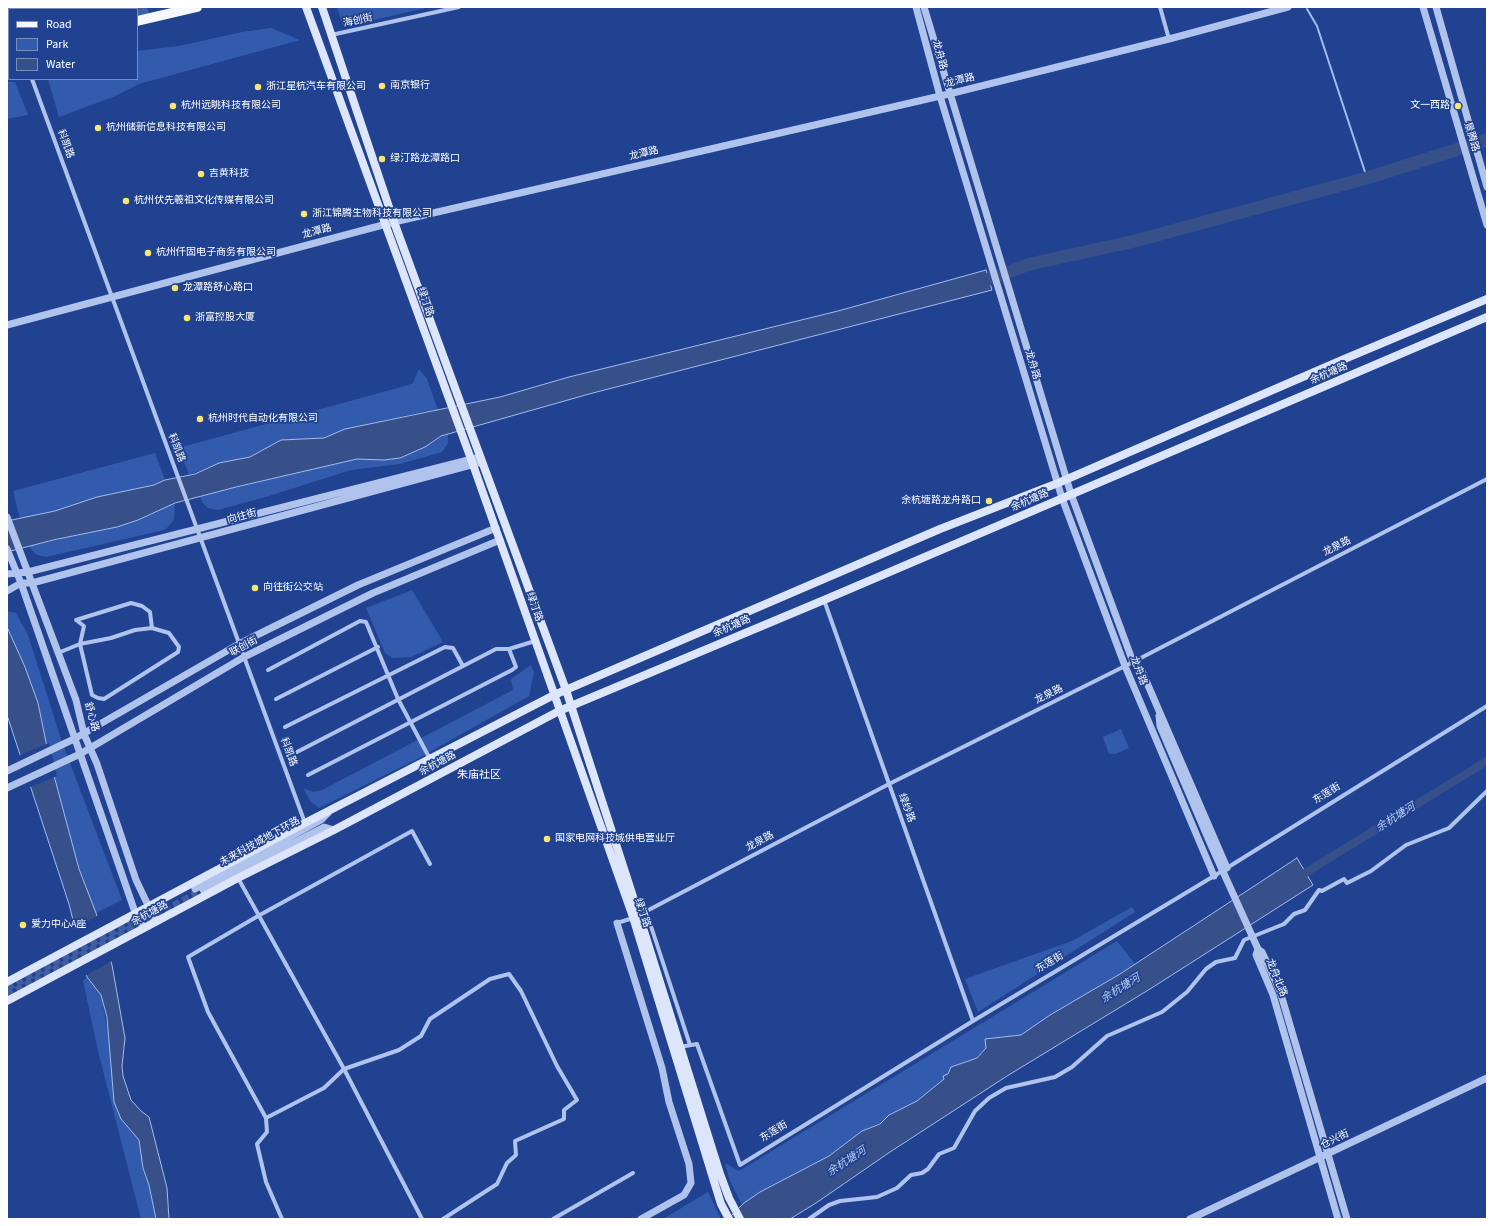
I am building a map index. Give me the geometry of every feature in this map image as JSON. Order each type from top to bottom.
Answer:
[{"type":"main road","points":[[138,21],[197,7]]},
{"type":"main road","name":"绿汀路","points":[[306,7],[385,225],[400,260],[461,435],[496,528],[559,711],[640,915],[721,1204],[729,1219]]},
{"type":"main road","name":"绿汀路","points":[[322,7],[394,222],[566,690],[640,915],[729,1198],[740,1219]]},
{"type":"main road","name":"余杭塘路","points":[[7,982],[305,823],[554,695],[940,529],[1058,483],[1487,299]]},
{"type":"main road","name":"余杭塘路","points":[[7,1001],[238,878],[334,830],[559,711],[1487,318]]},
{"type":"street","name":"海创街","points":[[331,34],[458,7]]},
{"type":"street","name":"龙舟路","points":[[916,7],[940,96],[1062,498],[1124,666],[1150,722],[1156,741],[1214,876]]},
{"type":"street","name":"龙舟路","points":[[924,7],[949,94],[1000,257],[1071,494],[1133,662],[1140,669],[1227,868]]},
{"type":"street","points":[[1160,7],[1169,39]]},
{"type":"street","name":"龙潭路","points":[[7,325],[394,222],[949,94],[1169,39],[1288,7]]},
{"type":"street","name":"景腾路","points":[[1423,7],[1487,226]]},
{"type":"street","name":"景腾路","points":[[1436,7],[1487,187]]},
{"type":"street","name":"科凯路","points":[[32,80],[111,298],[176,470],[305,823]]},
{"type":"street","name":"向往街","points":[[7,576],[481,460]]},
{"type":"street","name":"向往街","points":[[7,591],[21,583],[32,583],[201,539],[472,462]]},
{"type":"street","name":"龙泉路","points":[[616,923],[640,915],[888,784],[1133,662],[1487,479]]},
{"type":"street","name":"舒心路","points":[[7,517],[76,700],[84,734],[91,748],[136,880],[148,908],[156,922]]},
{"type":"street","name":"联创街","points":[[7,770],[54,750],[239,644],[358,585],[496,528]]},
{"type":"street","name":"联创街","points":[[7,788],[91,748],[244,658],[373,594],[500,540]]},
{"type":"street","points":[[8,551],[21,583],[136,914],[144,928]]},
{"type":"street","points":[[7,585],[21,583]]},
{"type":"street","name":"绿纱路","points":[[824,600],[973,1021]]},
{"type":"street","points":[[58,653],[80,644],[111,638],[135,630],[152,628],[169,633],[179,647],[178,652],[104,699],[92,695],[80,644],[84,626],[76,620],[131,603],[142,606],[150,612],[152,628]]},
{"type":"street","points":[[268,670],[360,621],[366,622],[378,647],[398,699],[430,760]]},
{"type":"street","points":[[297,752],[496,649],[509,649],[535,641]]},
{"type":"street","points":[[276,698],[378,647]]},
{"type":"street","points":[[285,727],[444,647],[453,648],[463,666]]},
{"type":"street","points":[[308,775],[512,670],[516,667],[509,649]]},
{"type":"street","name":"东莲街","points":[[640,915],[690,1045],[697,1044],[740,1165],[973,1021],[1214,876],[1487,706]]},
{"type":"street","name":"龙舟路","points":[[1159,711],[1160,726],[1258,949]]},
{"type":"street","points":[[1150,722],[1160,726]]},
{"type":"street","points":[[809,1219],[829,1205],[840,1201],[877,1197],[897,1188],[910,1175],[922,1173],[928,1169],[939,1154],[954,1148],[975,1111],[989,1098],[1006,1088],[1054,1077],[1072,1068],[1107,1036],[1162,1012],[1187,992],[1206,969],[1216,962],[1235,958],[1244,940],[1284,924],[1294,914],[1305,910],[1319,890],[1322,891],[1344,879],[1347,884],[1371,871],[1406,845],[1449,828],[1487,791]]},
{"type":"street","name":"未来科技城地下环路","points":[[331,810],[321,820],[196,891],[324,827],[334,830]]},
{"type":"street","points":[[282,1219],[266,1182],[257,1144],[267,1132],[266,1118],[208,1012],[188,957],[258,916],[412,831],[430,864]]},
{"type":"street","points":[[238,878],[344,1069],[422,1219]]},
{"type":"street","points":[[616,923],[662,1068],[669,1102],[689,1164],[691,1183],[684,1196],[641,1219]]},
{"type":"street","name":"龙舟北路","points":[[1338,1219],[1273,995],[1256,956],[1258,949],[1262,952],[1280,991],[1347,1219]]},
{"type":"street","points":[[266,1118],[324,1088],[344,1069],[399,1050],[421,1036],[430,1019],[490,979],[509,974],[521,992],[557,1066],[577,1100],[564,1110],[564,1119],[515,1141],[516,1155],[507,1163],[497,1184],[443,1219]]},
{"type":"street","points":[[680,1046],[690,1045]]},
{"type":"street","name":"仓兴街","points":[[1190,1219],[1487,1078]]},
{"type":"street","points":[[553,1219],[632,1173]]},
{"type":"green space","points":[[337,7],[430,7],[343,27]]},
{"type":"green space","points":[[271,28],[300,40],[139,84],[113,97],[59,117],[48,80],[138,80],[138,51],[179,46],[242,32]]},
{"type":"green space","points":[[7,82],[15,82],[28,115],[7,119]]},
{"type":"green space","points":[[419,369],[427,379],[438,410],[426,411],[345,429],[324,438],[281,440],[250,457],[219,463],[189,475],[182,456],[182,447],[405,386],[413,383]]},
{"type":"green space","points":[[448,434],[448,443],[442,452],[400,464],[351,470],[269,496],[218,510],[208,508],[202,502],[200,496],[357,459],[384,460],[400,458]]},
{"type":"green space","points":[[155,453],[165,480],[154,485],[97,497],[55,511],[20,519],[13,491]]},
{"type":"green space","points":[[175,503],[174,520],[166,529],[160,531],[46,557],[37,555],[28,546],[117,527],[138,520]]},
{"type":"green space","points":[[412,590],[443,642],[411,657],[392,658],[385,653],[366,608]]},
{"type":"green space","points":[[7,611],[16,613],[28,635],[62,742],[122,900],[96,913],[79,869],[49,757],[38,703],[25,667],[7,627]]},
{"type":"green space","points":[[531,665],[534,673],[529,696],[419,758],[319,808],[311,802],[303,788],[313,792],[322,790],[513,690],[511,679]]},
{"type":"green space","points":[[1121,729],[1129,748],[1115,754],[1109,754],[1103,737]]},
{"type":"green space","points":[[1132,907],[1135,912],[978,1012],[965,979],[1072,941]]},
{"type":"green space","points":[[1117,941],[1135,964],[1021,1035],[985,1039],[986,1048],[977,1058],[952,1067],[944,1079],[917,1101],[889,1115],[880,1123],[862,1131],[829,1156],[760,1192],[742,1205],[730,1181],[725,1163],[739,1171]]},
{"type":"green space","points":[[87,977],[101,995],[110,1043],[114,1102],[121,1119],[139,1140],[143,1168],[149,1185],[156,1219],[141,1219],[99,1055],[83,981]]},
{"type":"green space","points":[[708,1192],[721,1219],[663,1219]]},
{"type":"water","points":[[986,270],[992,290],[589,394],[441,436],[425,447],[400,458],[384,460],[357,459],[236,487],[175,503],[138,520],[117,527],[53,540],[7,552],[7,521],[55,511],[97,497],[154,485],[165,480],[195,474],[219,463],[250,457],[281,440],[324,438],[345,429],[500,397],[569,377],[838,311]]},
{"type":"water","points":[[7,627],[25,667],[38,703],[49,757],[79,869],[96,913],[112,965],[125,1038],[122,1066],[123,1076],[131,1100],[149,1117],[167,1188],[169,1219],[156,1219],[149,1185],[143,1168],[139,1140],[121,1119],[114,1102],[107,1017],[101,995],[87,977],[69,904],[7,715]]},
{"type":"water","points":[[1297,858],[1313,885],[1150,989],[1007,1076],[890,1152],[816,1203],[790,1219],[728,1219],[744,1203],[760,1192],[829,1156],[862,1131],[880,1124],[889,1115],[917,1101],[944,1079],[943,1076],[948,1074],[951,1067],[977,1058],[986,1048],[985,1039],[1021,1035],[1050,1015],[1120,974]]},
{"type":"pier","points":[[49,743],[57,776],[28,788],[18,756]]},
{"type":"pier","points":[[99,915],[112,961],[85,976],[74,929]]},
{"type":"waterway","points":[[1307,9],[1317,26],[1367,178]]},
{"type":"waterway","points":[[973,285],[1030,264],[1135,241],[1367,178],[1487,140]]},
{"type":"waterway","name":"余杭塘河","points":[[1297,878],[1487,761]]},
{"type":"tunnel","points":[[11,8],[15,7]]},
{"type":"tunnel","points":[[92,8],[96,7]]},
{"type":"tunnel","points":[[138,11],[153,7]]},
{"type":"tunnel","points":[[7,995],[197,893]]},
{"type":"tunnel","points":[[7,988],[167,904]]},
{"type":"place","name":"南京银行","points":[[382,86]]},
{"type":"place","name":"浙江星杭汽车有限公司","points":[[258,87]]},
{"type":"place","name":"杭州远眺科技有限公司","points":[[173,106]]},
{"type":"place","name":"文一西路","points":[[1458,106]]},
{"type":"place","name":"杭州储新信息科技有限公司","points":[[98,128]]},
{"type":"place","name":"绿汀路龙潭路口","points":[[382,159]]},
{"type":"place","name":"吉黄科技","points":[[201,174]]},
{"type":"place","name":"杭州伏先羲祖文化传媒有限公司","points":[[126,201]]},
{"type":"place","name":"浙江锦腾生物科技有限公司","points":[[304,214]]},
{"type":"place","name":"杭州仟固电子商务有限公司","points":[[148,253]]},
{"type":"place","name":"龙潭路舒心路口","points":[[175,288]]},
{"type":"place","name":"浙富控股大厦","points":[[187,318]]},
{"type":"place","name":"杭州时代自动化有限公司","points":[[200,419]]},
{"type":"place","name":"余杭塘路龙舟路口","points":[[989,501]]},
{"type":"place","name":"向往街公交站","points":[[255,588]]},
{"type":"place","name":"国家电网科技城供电营业厅","points":[[547,839]]},
{"type":"place","name":"爱力中心A座","points":[[23,925]]},
{"type":"district","name":"朱庙社区","points":[[479,776]]}]
